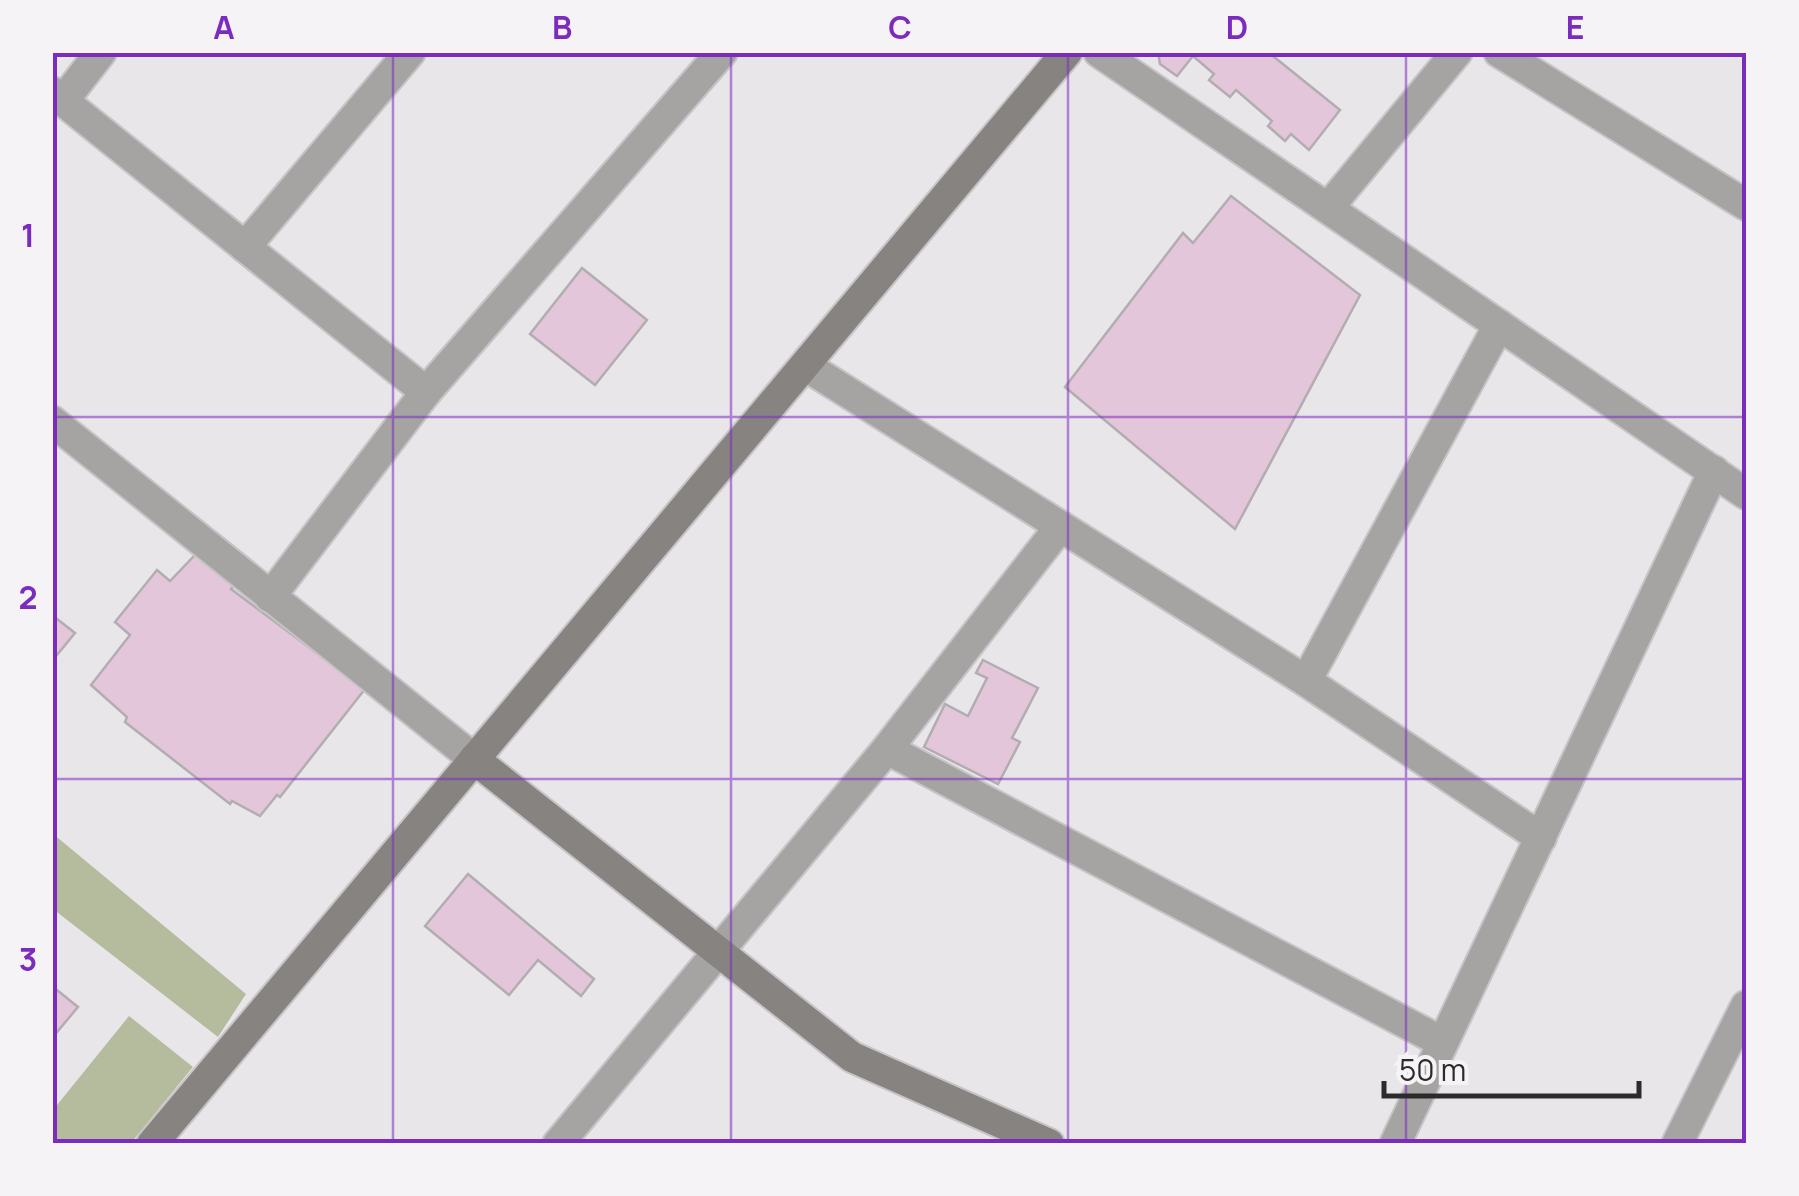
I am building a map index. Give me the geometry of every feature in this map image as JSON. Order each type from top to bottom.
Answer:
[{"type":"street","points":[[100,52],[58,96],[426,392]]},
{"type":"street","points":[[244,247],[410,52]]},
{"type":"street","points":[[270,597],[426,392],[722,52]]},
{"type":"street","points":[[152,1144],[1067,52]]},
{"type":"street","points":[[1099,52],[1746,494]]},
{"type":"street","points":[[1328,208],[1457,52]]},
{"type":"street","points":[[1499,52],[1746,204]]},
{"type":"street","points":[[1306,681],[1499,325]]},
{"type":"street","points":[[806,366],[1306,681],[1541,838]]},
{"type":"street","points":[[52,421],[852,1057],[1049,1144]]},
{"type":"street","points":[[1395,1144],[1714,471]]},
{"type":"street","points":[[558,1144],[887,748],[1059,528]]},
{"type":"street","points":[[887,748],[1442,1042]]},
{"type":"street","points":[[1677,1144],[1746,1006]]},
{"type":"green space","points":[[52,833],[246,994],[218,1037],[53,909]]},
{"type":"green space","points":[[129,1016],[193,1067],[131,1143],[53,1143],[53,1110]]},
{"type":"building","points":[[1158,52],[1268,52],[1340,110],[1309,150],[1291,134],[1285,141],[1268,126],[1272,121],[1236,90],[1230,97],[1209,80],[1214,74],[1193,56],[1177,76],[1160,64]]},
{"type":"building","points":[[1231,196],[1360,295],[1235,529],[1065,387],[1183,233],[1193,243]]},
{"type":"building","points":[[582,268],[647,320],[595,385],[530,334]]},
{"type":"building","points":[[195,555],[210,556],[243,574],[231,589],[365,689],[280,797],[277,795],[260,816],[232,801],[230,804],[125,722],[127,717],[91,685],[130,635],[115,622],[157,570],[170,581]]},
{"type":"building","points":[[52,615],[75,633],[52,661]]},
{"type":"building","points":[[983,660],[1038,688],[1012,738],[1020,742],[998,784],[924,747],[945,704],[968,716],[987,678],[976,673]]},
{"type":"building","points":[[468,874],[594,979],[581,996],[538,960],[509,995],[425,926]]},
{"type":"building","points":[[52,986],[78,1007],[52,1038]]}]
